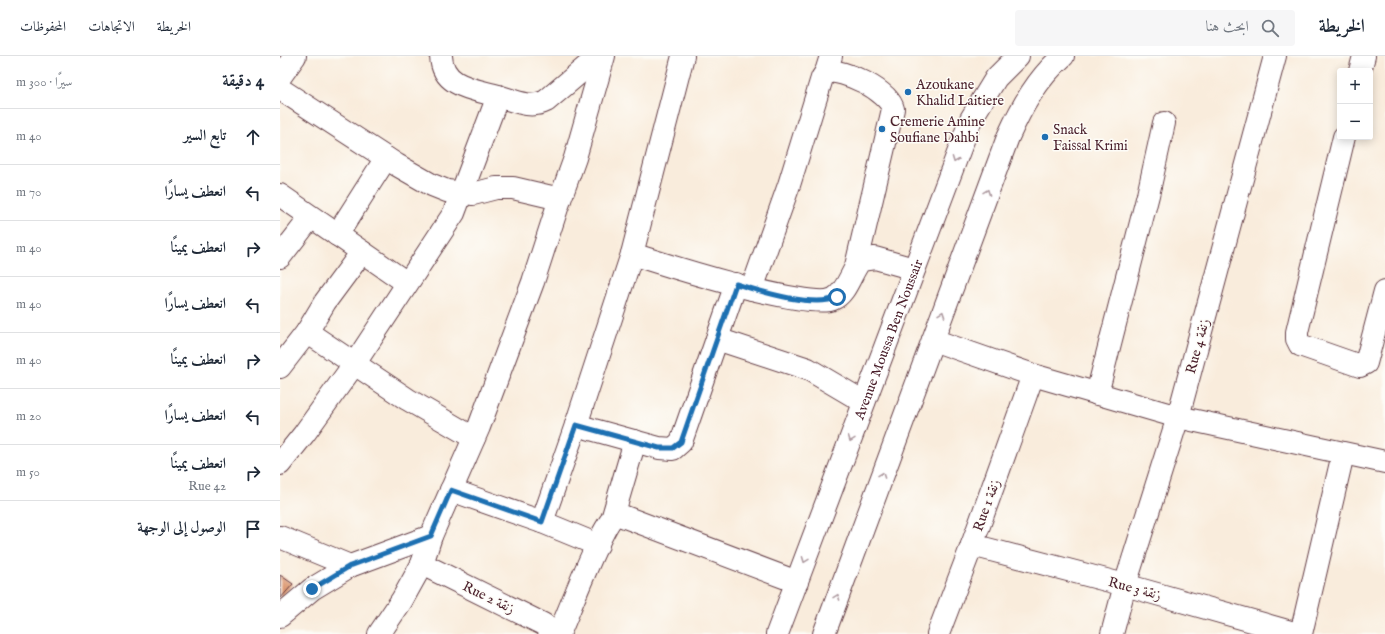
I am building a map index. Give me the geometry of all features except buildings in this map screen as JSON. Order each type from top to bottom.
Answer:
[{"type":"street","points":[[280,77],[295,56]]},
{"type":"street","points":[[441,56],[443,68],[450,80],[458,84],[530,106],[538,105],[546,101],[599,56]]},
{"type":"street","points":[[386,632],[422,564],[431,536],[474,438],[533,282],[575,158],[604,56]]},
{"type":"street","points":[[542,522],[576,425],[632,254],[683,56]]},
{"type":"street","name":"Avenue Moussa Ben Noussair","points":[[777,634],[971,119],[996,78],[1018,56]]},
{"type":"street","points":[[824,634],[1008,137],[1017,116],[1035,85],[1064,56]]},
{"type":"street","name":"Rue 4 زنقة","points":[[1112,634],[1125,585],[1178,418],[1274,56]]},
{"type":"street","points":[[1361,68],[1364,56]]},
{"type":"street","points":[[576,425],[659,448],[673,448],[681,442],[717,339],[744,286],[789,185],[822,78],[829,64],[833,70],[872,85],[891,101],[893,109],[856,266]]},
{"type":"street","points":[[280,90],[386,158],[432,185],[462,194],[473,194],[496,188],[513,188],[560,199]]},
{"type":"street","points":[[280,464],[304,434],[355,363],[406,283],[454,212],[498,96]]},
{"type":"street","points":[[1097,394],[1148,195],[1164,123]]},
{"type":"street","points":[[1343,140],[1297,332],[1297,339],[1300,345],[1360,366],[1366,363],[1385,291]]},
{"type":"street","points":[[337,235],[386,158]]},
{"type":"street","points":[[280,195],[406,283]]},
{"type":"street","points":[[280,257],[311,217]]},
{"type":"street","points":[[280,367],[307,332],[325,302],[362,252]]},
{"type":"street","points":[[632,254],[786,297],[818,301],[831,300],[841,293],[861,260],[875,258],[914,269]]},
{"type":"street","points":[[307,332],[407,399],[474,438]]},
{"type":"street","points":[[717,339],[808,369],[864,402]]},
{"type":"street","points":[[933,340],[1033,375],[1178,418],[1385,462]]},
{"type":"street","name":"Rue 1 زنقة","points":[[938,634],[972,545],[1033,375]]},
{"type":"street","points":[[559,634],[598,545],[613,516],[635,441]]},
{"type":"street","points":[[1300,634],[1343,454]]},
{"type":"street","points":[[451,490],[542,522],[598,545]]},
{"type":"street","points":[[613,516],[617,514],[797,582]]},
{"type":"street","points":[[280,616],[312,589],[350,566],[431,536]]},
{"type":"street","points":[[280,537],[350,566]]},
{"type":"street","name":"Rue 3 زنقة","points":[[972,545],[1125,585],[1300,634]]},
{"type":"street","name":"Rue 2 زنقة","points":[[422,564],[542,624],[555,634]]},
{"type":"place","name":"Azoukane Khalid Laitiere","points":[[908,92]]},
{"type":"place","name":"Cremerie Amine Soufiane Dahbi","points":[[882,129]]},
{"type":"place","name":"Snack Faissal Krimi","points":[[1045,137]]},
{"type":"route","points":[[312,589],[350,566],[431,536],[451,490],[542,522],[576,425],[659,448],[673,448],[681,442],[736,284],[786,297],[824,302],[837,297]]}]
